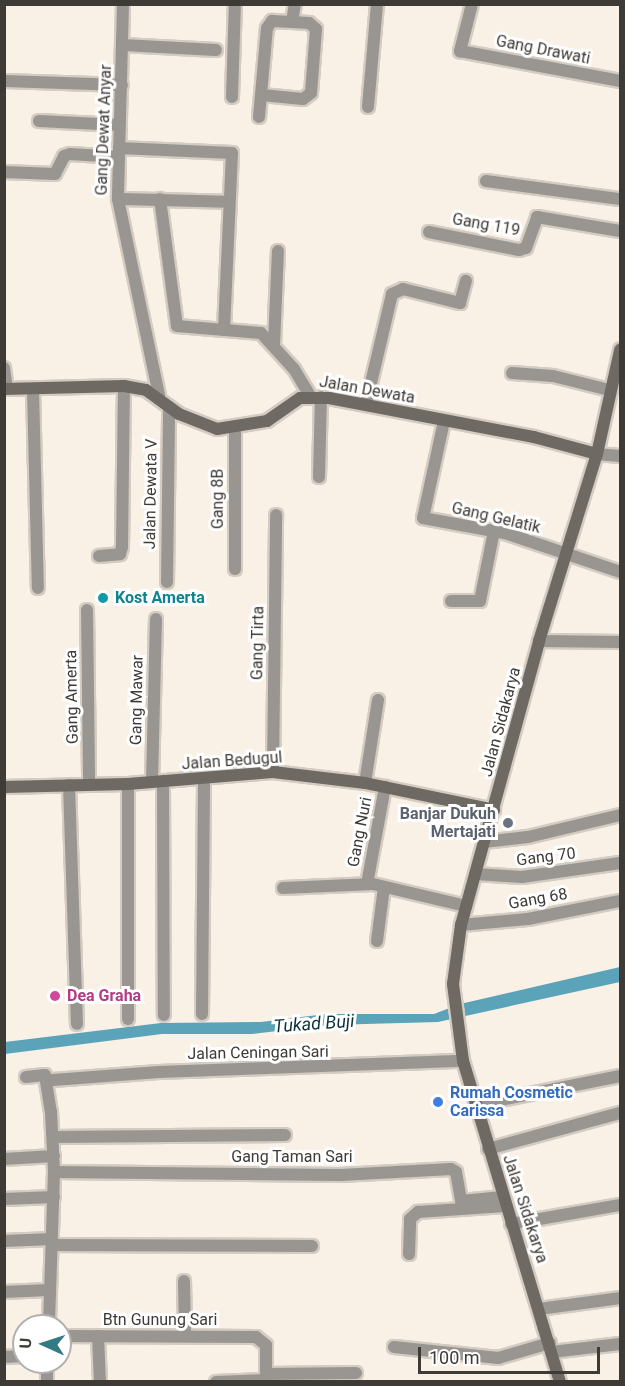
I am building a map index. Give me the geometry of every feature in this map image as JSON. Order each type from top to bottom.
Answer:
[{"type":"street","name":"Gang Dewat Anyar","points":[[123,4],[118,199],[159,396]]},
{"type":"street","points":[[232,97],[235,4]]},
{"type":"street","points":[[292,22],[295,4]]},
{"type":"street","points":[[368,107],[377,4]]},
{"type":"street","name":"Gang Drawati","points":[[472,4],[460,51],[621,81]]},
{"type":"street","points":[[259,117],[268,25],[275,21],[309,23],[316,29],[311,93],[303,99],[262,95]]},
{"type":"street","points":[[123,45],[216,50]]},
{"type":"street","points":[[5,81],[122,85]]},
{"type":"street","points":[[39,121],[119,125]]},
{"type":"street","points":[[4,172],[55,174],[64,156],[70,154],[230,152],[224,330]]},
{"type":"street","points":[[486,181],[621,199]]},
{"type":"street","points":[[118,199],[229,202]]},
{"type":"street","points":[[160,199],[177,326],[254,330],[274,345],[315,397],[319,477]]},
{"type":"street","name":"Gang 119","points":[[429,232],[522,249],[527,247],[537,216],[621,231]]},
{"type":"street","points":[[274,345],[278,251]]},
{"type":"street","points":[[366,404],[392,294],[403,289],[460,303],[466,281]]},
{"type":"street","name":"Jalan Sidakarya","points":[[560,1382],[551,1347],[504,1202],[464,1061],[458,1033],[453,984],[461,925],[466,906],[539,641],[597,454],[609,390],[620,351]]},
{"type":"street","points":[[4,368],[6,389],[124,386],[159,396]]},
{"type":"street","points":[[512,373],[553,376],[609,390]]},
{"type":"street","points":[[99,556],[120,554],[122,547],[124,386]]},
{"type":"street","points":[[33,388],[38,588]]},
{"type":"street","name":"Jalan Dewata","points":[[159,396],[169,407],[202,425],[235,428],[267,421],[293,402],[315,397],[366,404],[597,454]]},
{"type":"street","name":"Jalan Dewata V","points":[[166,582],[169,407]]},
{"type":"street","name":"Gang Gelatik","points":[[444,420],[422,515],[426,520],[494,531],[565,552],[621,572]]},
{"type":"street","name":"Gang 8B","points":[[235,428],[235,569]]},
{"type":"street","points":[[597,454],[621,456]]},
{"type":"street","name":"Gang Tirta","points":[[273,772],[276,515]]},
{"type":"street","points":[[452,602],[480,601],[494,531]]},
{"type":"street","name":"Gang Amerta","points":[[87,610],[89,784]]},
{"type":"street","name":"Gang Mawar","points":[[156,619],[164,1015]]},
{"type":"street","points":[[539,641],[621,642]]},
{"type":"street","points":[[365,783],[378,700]]},
{"type":"street","name":"Jalan Bedugul","points":[[4,787],[158,782],[273,772],[365,783],[494,810]]},
{"type":"street","points":[[202,1014],[204,779]]},
{"type":"street","points":[[128,783],[128,1019]]},
{"type":"street","points":[[69,785],[77,1024]]},
{"type":"street","name":"Gang Nuri","points":[[367,884],[386,787]]},
{"type":"street","points":[[484,842],[528,837],[621,815]]},
{"type":"street","name":"Gang 70","points":[[475,874],[522,877],[621,863]]},
{"type":"street","points":[[283,888],[367,884],[466,906]]},
{"type":"street","points":[[377,941],[384,887]]},
{"type":"street","name":"Gang 68","points":[[461,925],[528,919],[621,901]]},
{"type":"street","name":"Jalan Ceningan Sari","points":[[53,1080],[159,1072],[464,1061]]},
{"type":"street","points":[[26,1077],[45,1074],[53,1137],[54,1197],[49,1314]]},
{"type":"street","points":[[476,1105],[621,1076]]},
{"type":"street","points":[[489,1149],[621,1113]]},
{"type":"street","points":[[53,1137],[285,1135]]},
{"type":"street","points":[[4,1159],[54,1156]]},
{"type":"street","name":"Gang Taman Sari","points":[[54,1172],[341,1175],[451,1169],[456,1172],[461,1201],[504,1202]]},
{"type":"street","points":[[4,1200],[54,1197]]},
{"type":"street","points":[[409,1254],[410,1219],[418,1212],[504,1202]]},
{"type":"street","points":[[511,1224],[621,1205]]},
{"type":"street","points":[[4,1241],[312,1246]]},
{"type":"street","points":[[184,1281],[185,1335]]},
{"type":"street","points":[[4,1292],[49,1290]]},
{"type":"street","points":[[539,1309],[621,1298]]},
{"type":"street","name":"Btn Gunung Sari","points":[[72,1336],[185,1335],[260,1338],[266,1345],[266,1378]]},
{"type":"street","points":[[98,1336],[100,1382]]},
{"type":"street","points":[[394,1347],[498,1358],[551,1347],[621,1344]]},
{"type":"street","points":[[216,1382],[356,1373]]},
{"type":"water","name":"Tukad Buji","points":[[620,967],[620,982],[438,1022],[329,1025],[252,1034],[162,1034],[5,1054],[5,1042],[161,1023],[261,1022],[326,1014],[434,1014],[460,1004]]},
{"type":"place","name":"Kost Amerta","points":[[103,598]]},
{"type":"place","name":"Banjar Dukuh Mertajati","points":[[508,823]]},
{"type":"place","name":"Dea Graha","points":[[55,996]]},
{"type":"place","name":"Rumah Cosmetic Carissa","points":[[438,1102]]}]
